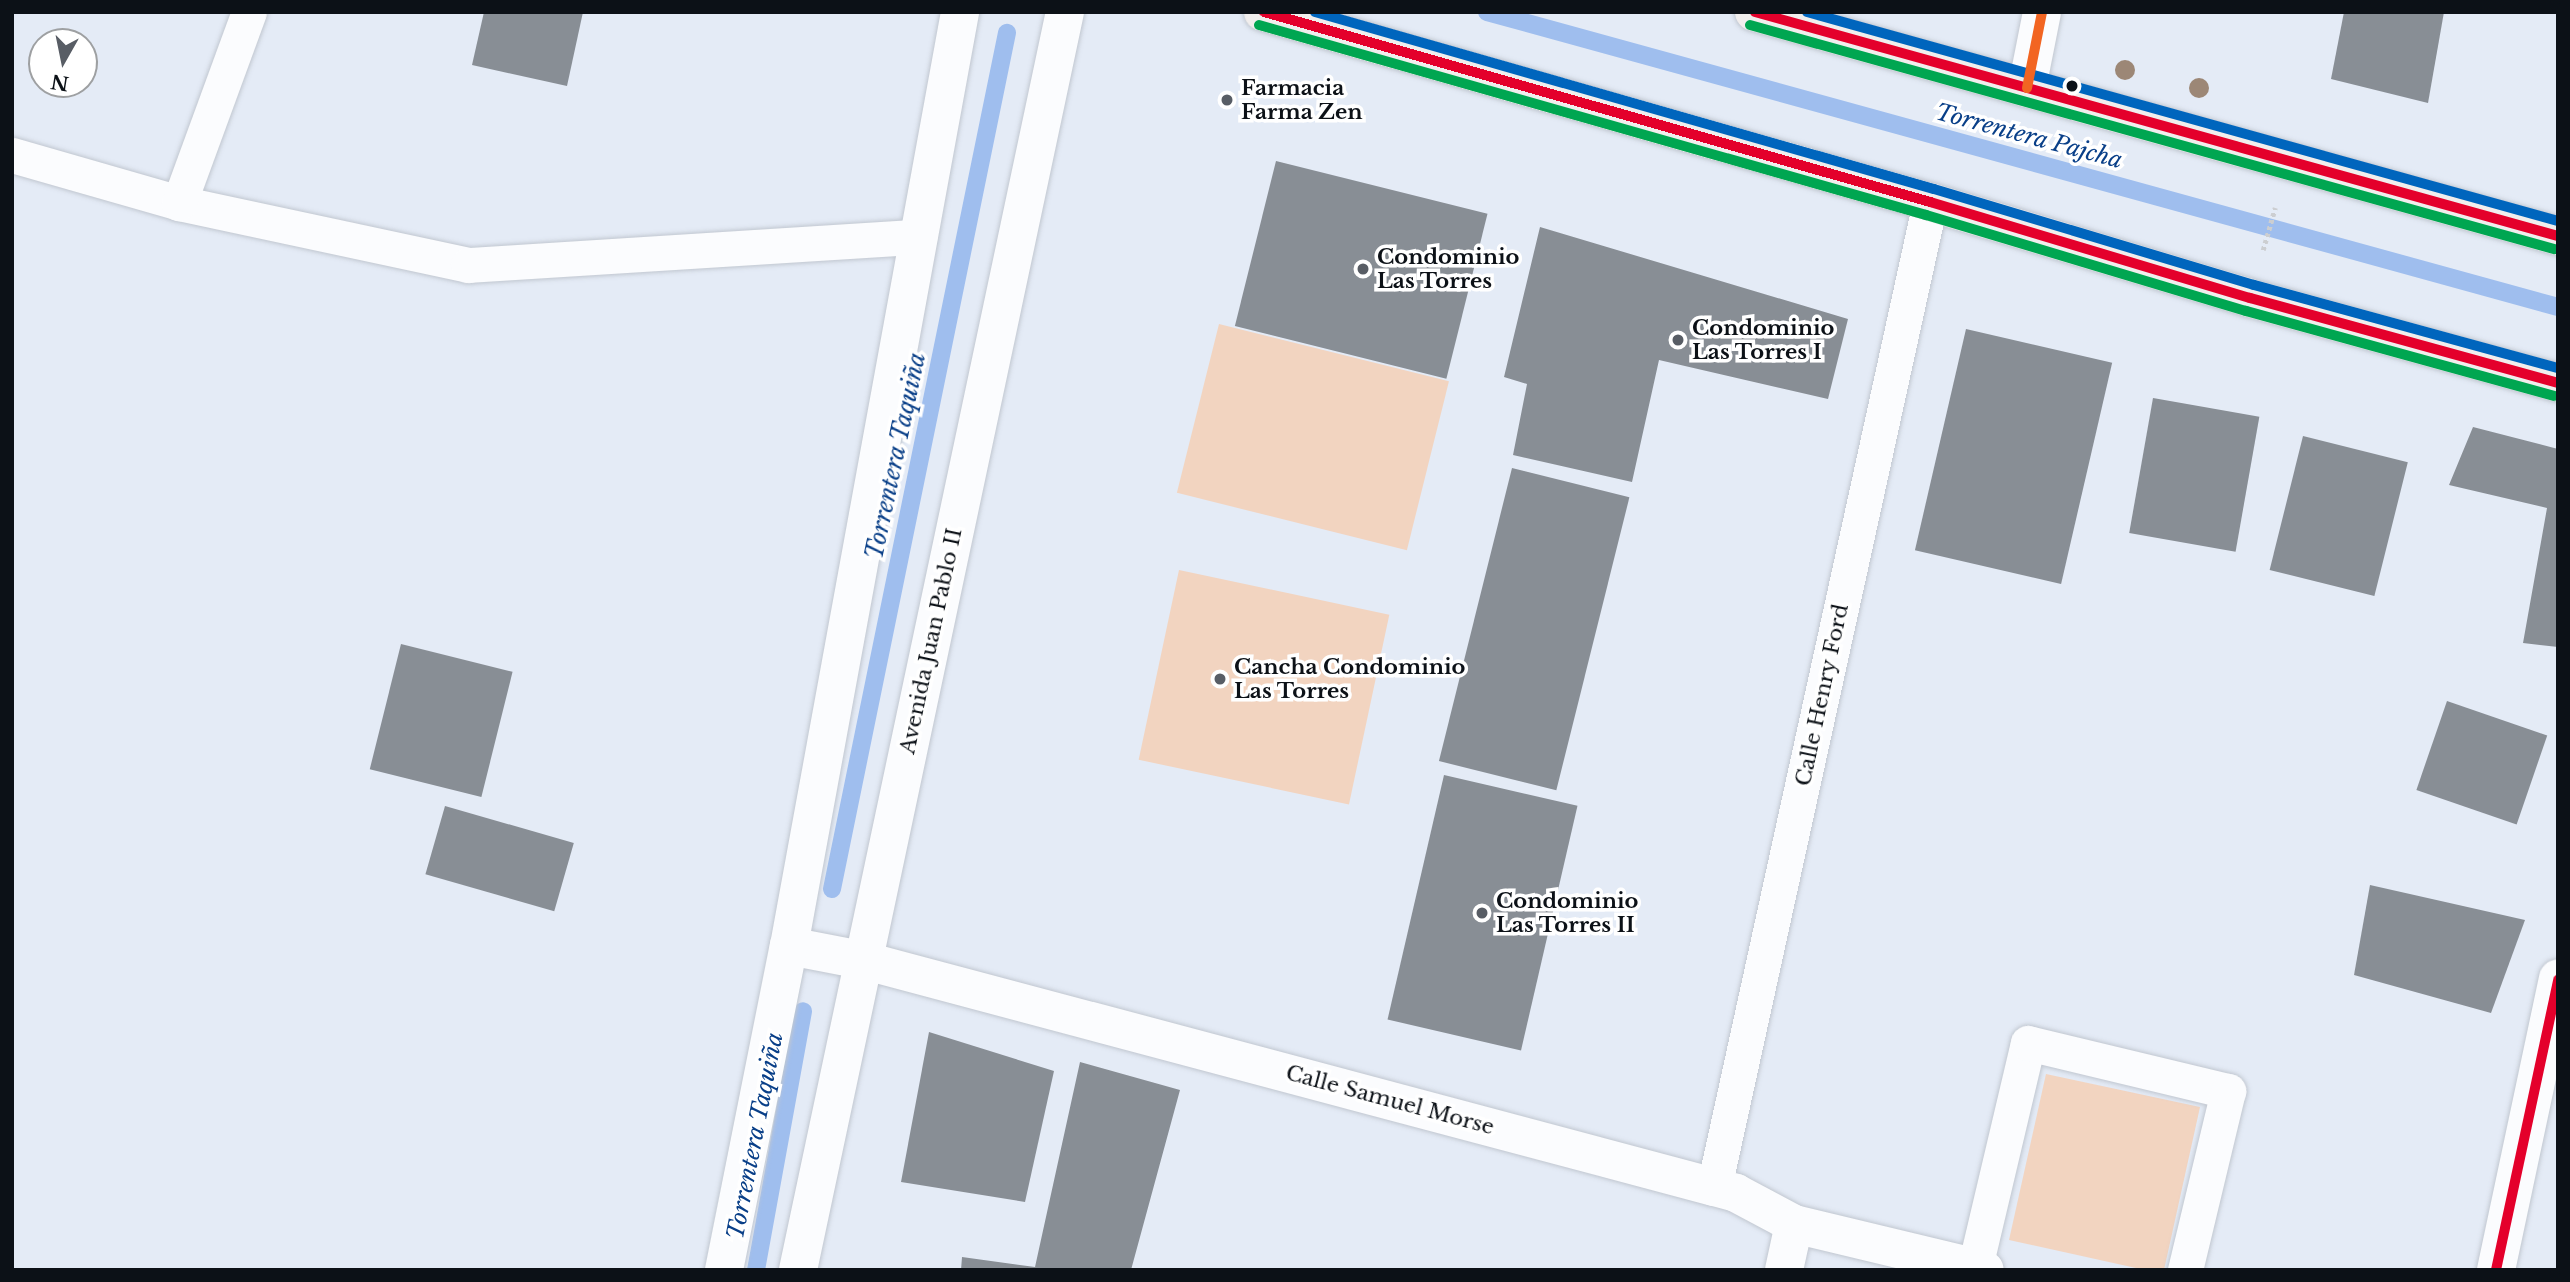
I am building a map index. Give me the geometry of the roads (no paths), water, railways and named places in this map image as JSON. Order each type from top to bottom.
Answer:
[{"type":"main road","points":[[1263,12],[1930,202],[2249,298],[2558,383]]},
{"type":"main road","points":[[1754,12],[2558,236]]},
{"type":"street","points":[[724,1270],[789,946],[960,12]]},
{"type":"street","name":"Avenida Juan Pablo II","points":[[797,1270],[1065,12]]},
{"type":"street","points":[[2027,88],[2042,12]]},
{"type":"street","name":"Calle Samuel Morse","points":[[789,946],[862,960],[1714,1187],[1736,1193],[1794,1224],[1980,1268]]},
{"type":"street","points":[[2496,1270],[2558,979]]},
{"type":"street","points":[[1784,1270],[1794,1224]]},
{"type":"lane","points":[[179,203],[249,12]]},
{"type":"lane","points":[[12,155],[179,203],[468,265],[919,237]]},
{"type":"lane","name":"Calle Henry Ford","points":[[1714,1187],[1930,202]]},
{"type":"lane","points":[[1980,1268],[2028,1043],[2228,1091],[2185,1270]]},
{"type":"waterway","name":"Torrentera Pajcha","points":[[1487,12],[2558,307]]},
{"type":"waterway","name":"Torrentera Taquiña","points":[[832,889],[1007,33]]},
{"type":"waterway","name":"Torrentera Taquiña","points":[[756,1270],[803,1011]]},
{"type":"place","name":"Farmacia Farma Zen","points":[[1227,100]]},
{"type":"place","name":"Condominio Las Torres","points":[[1363,269]]},
{"type":"place","name":"Condominio Las Torres I","points":[[1678,340]]},
{"type":"place","name":"Cancha Condominio Las Torres","points":[[1220,679]]},
{"type":"place","name":"Condominio Las Torres II","points":[[1482,913]]}]
